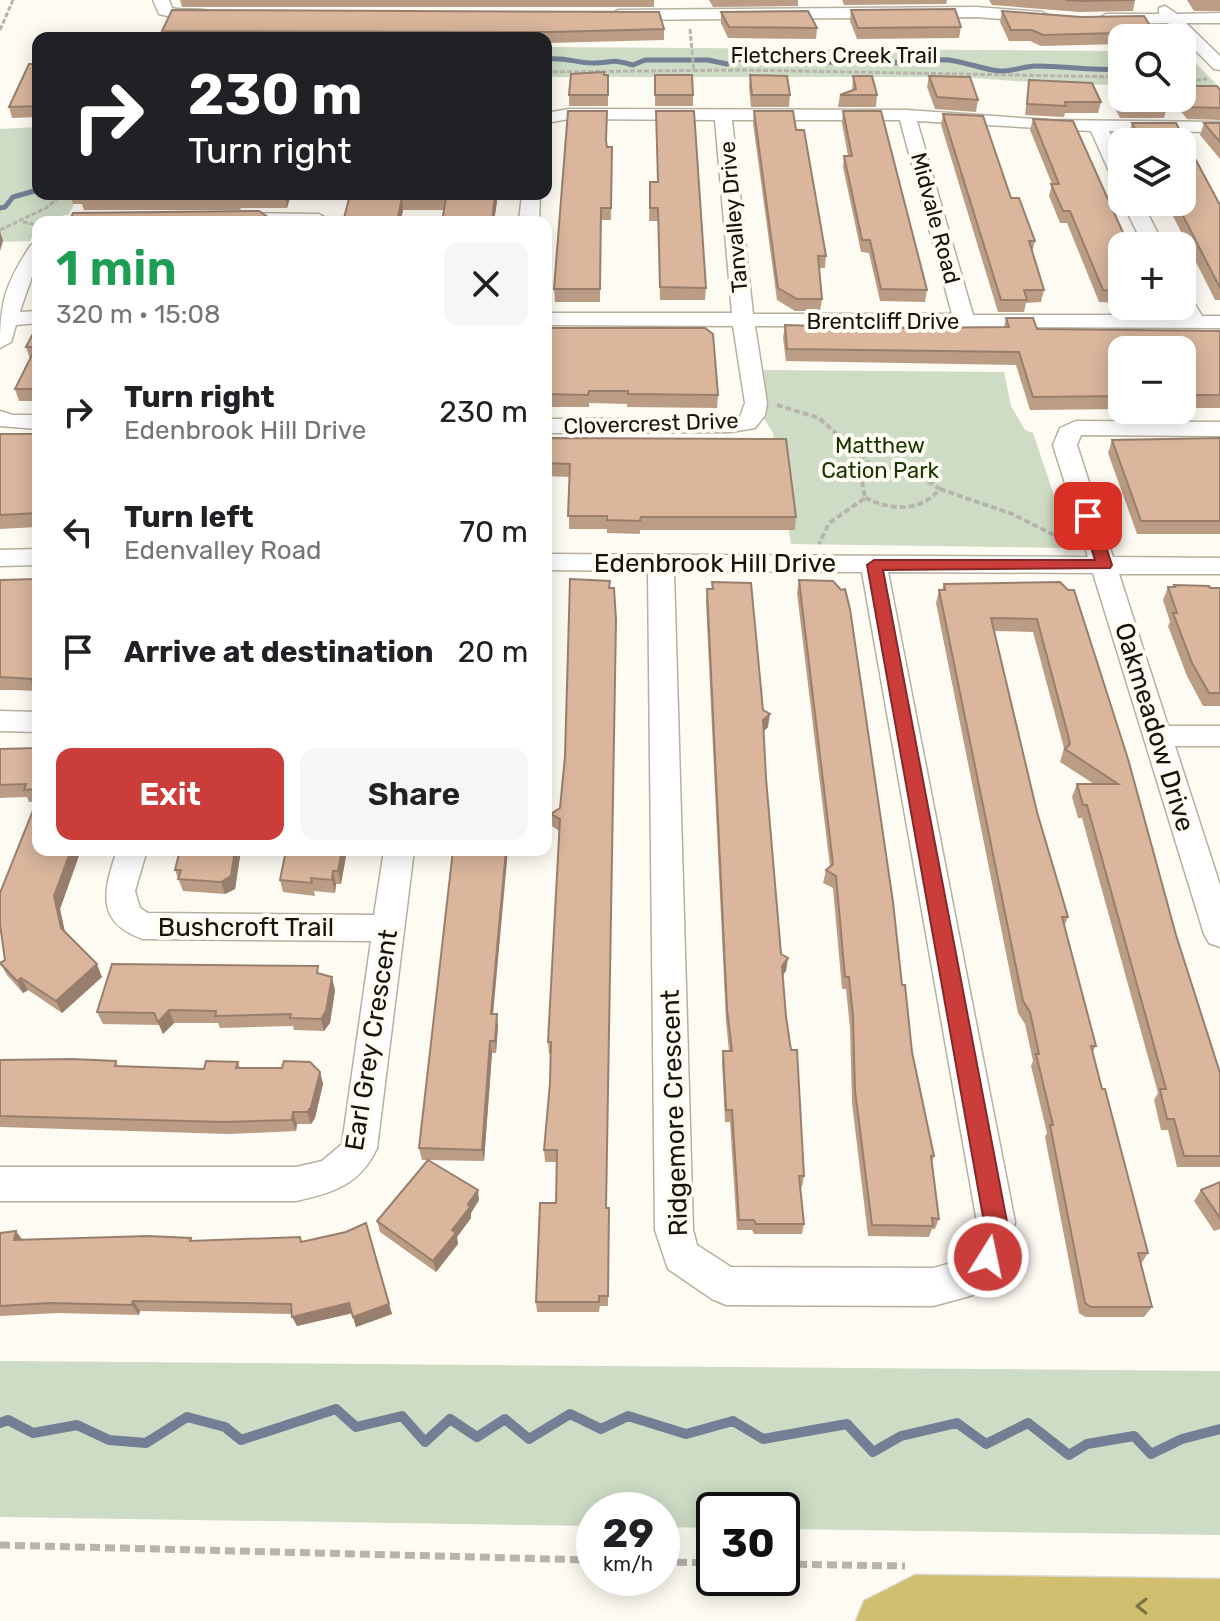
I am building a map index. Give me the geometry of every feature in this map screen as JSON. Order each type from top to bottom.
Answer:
[{"type":"main road","points":[[884,1621],[915,1603],[1220,1607]]},
{"type":"street","points":[[161,0],[165,11],[181,15],[229,15]]},
{"type":"street","points":[[1156,0],[1220,65]]},
{"type":"street","points":[[606,16],[824,6],[971,6],[1064,18]]},
{"type":"street","points":[[1092,19],[1220,18]]},
{"type":"street","points":[[552,117],[569,114],[907,115],[1049,125],[1220,127]]},
{"type":"street","name":"Tanvalley Drive","points":[[723,114],[743,320]]},
{"type":"street","name":"Midvale Road","points":[[907,115],[964,321]]},
{"type":"street","points":[[1098,126],[1108,148]]},
{"type":"street","points":[[2,331],[19,281],[32,259]]},
{"type":"street","points":[[2,331],[32,319]]},
{"type":"street","name":"Brentcliff Drive","points":[[552,319],[1220,322]]},
{"type":"street","name":"Clovercrest Drive","points":[[552,426],[747,423],[754,415],[756,403],[743,320]]},
{"type":"street","points":[[0,418],[9,422],[32,422]]},
{"type":"street","name":"Oakmeadow Drive","points":[[1220,429],[1076,428],[1068,433],[1065,445],[1220,934]]},
{"type":"street","points":[[0,558],[32,557]]},
{"type":"street","name":"Edenbrook Hill Drive","points":[[552,562],[1220,566]]},
{"type":"street","name":"Ridgemore Crescent","points":[[660,563],[663,587],[674,1230],[681,1256],[726,1286],[933,1287],[970,1277],[988,1257],[996,1222],[874,565]]},
{"type":"street","points":[[0,721],[32,722]]},
{"type":"street","points":[[1158,736],[1220,736]]},
{"type":"street","name":"Bushcroft Trail","points":[[130,856],[119,891],[126,915],[143,926],[389,928]]},
{"type":"street","name":"Earl Grey Crescent","points":[[0,1184],[296,1184],[327,1177],[350,1165],[359,1148],[398,856]]},
{"type":"path","points":[[0,30],[13,0]]},
{"type":"path","points":[[688,11],[694,71]]},
{"type":"path","name":"Fletchers Creek Trail","points":[[552,72],[595,69],[933,71],[1108,77]]},
{"type":"path","points":[[1196,80],[1208,79]]},
{"type":"path","points":[[0,230],[22,221],[54,200]]},
{"type":"path","points":[[22,221],[32,224]]},
{"type":"path","points":[[756,403],[801,407],[829,423],[873,467],[904,466],[924,473],[940,489],[1012,514],[1104,565]]},
{"type":"path","points":[[865,498],[862,481],[873,467]]},
{"type":"path","points":[[865,498],[896,509],[923,506],[940,489]]},
{"type":"path","points":[[814,562],[820,538],[829,523],[865,498]]},
{"type":"path","points":[[0,1545],[576,1560]]},
{"type":"green space","points":[[552,47],[1108,51],[1108,85],[960,77],[552,77]]},
{"type":"green space","points":[[1196,63],[1217,85],[1196,85]]},
{"type":"green space","points":[[32,127],[32,200],[76,200],[69,214],[32,216],[30,241],[0,242],[0,129]]},
{"type":"green space","name":"Matthew Cation Park","points":[[763,370],[1004,372],[1011,406],[1025,430],[1033,433],[1072,548],[791,544],[773,433],[764,419]]},
{"type":"green space","points":[[0,1361],[1220,1371],[1220,1535],[800,1529],[800,1492],[696,1492],[696,1528],[680,1527],[680,1492],[576,1492],[576,1526],[0,1517]]},
{"type":"building","points":[[955,9],[961,27],[858,28],[851,10]]},
{"type":"building","points":[[172,10],[659,12],[664,29],[551,32],[162,31]]},
{"type":"building","points":[[808,11],[817,28],[729,27],[721,12]]},
{"type":"building","points":[[1002,11],[1081,17],[1144,16],[1149,24],[1108,24],[1108,33],[1043,35],[1032,30],[1011,30]]},
{"type":"building","points":[[29,64],[32,64],[32,106],[9,107]]},
{"type":"building","points":[[604,72],[608,75],[608,95],[569,95],[571,74]]},
{"type":"building","points":[[655,75],[692,75],[693,95],[655,95]]},
{"type":"building","points":[[750,75],[787,76],[790,95],[752,95]]},
{"type":"building","points":[[853,76],[872,76],[877,95],[840,95],[856,89]]},
{"type":"building","points":[[929,76],[970,77],[978,100],[937,97]]},
{"type":"building","points":[[1029,80],[1092,83],[1101,102],[1065,102],[1066,106],[1027,104]]},
{"type":"building","points":[[1196,86],[1217,86],[1220,90],[1220,108],[1196,107]]},
{"type":"building","points":[[568,111],[607,111],[606,141],[607,147],[612,147],[611,208],[601,208],[600,289],[554,289]]},
{"type":"building","points":[[656,111],[694,111],[706,288],[660,287],[658,208],[650,208],[650,182],[658,182]]},
{"type":"building","points":[[754,111],[793,111],[796,130],[804,130],[826,256],[818,256],[822,299],[797,299],[778,288]]},
{"type":"building","points":[[843,111],[881,111],[927,290],[881,289],[870,240],[862,240],[844,156],[852,156]]},
{"type":"building","points":[[943,114],[983,116],[1011,198],[1019,198],[1035,241],[1029,241],[1044,290],[1024,290],[1027,300],[1001,300]]},
{"type":"building","points":[[1033,119],[1073,121],[1108,199],[1108,216],[1116,216],[1123,232],[1108,232],[1108,290],[1103,290],[1070,211],[1063,211],[1051,184],[1059,184]]},
{"type":"building","points":[[1132,123],[1176,123],[1179,128],[1135,128]]},
{"type":"building","points":[[1204,123],[1220,123],[1220,142]]},
{"type":"building","points":[[1196,160],[1220,205],[1220,288],[1196,241],[1196,232],[1191,232],[1183,216],[1196,216]]},
{"type":"building","points":[[349,200],[402,200],[398,216],[345,216]]},
{"type":"building","points":[[446,200],[494,200],[493,216],[443,216]]},
{"type":"building","points":[[259,211],[266,216],[72,216],[73,213]]},
{"type":"building","points":[[1006,318],[1033,318],[1037,329],[1220,331],[1220,395],[1196,395],[1196,336],[1108,336],[1108,396],[1033,397],[1019,352],[787,349],[785,325],[891,328],[1009,327]]},
{"type":"building","points":[[552,328],[705,328],[713,334],[718,395],[589,391],[588,395],[552,394]]},
{"type":"building","points":[[32,355],[32,389],[15,389]]},
{"type":"building","points":[[0,434],[32,434],[32,513],[0,515]]},
{"type":"building","points":[[552,438],[786,439],[796,517],[641,517],[640,521],[607,520],[607,516],[568,516],[570,464],[552,463]]},
{"type":"building","points":[[1220,438],[1220,521],[1141,521],[1112,440]]},
{"type":"building","points":[[32,579],[32,679],[0,677],[0,580]]},
{"type":"building","points":[[570,579],[610,581],[609,588],[614,588],[616,620],[606,1208],[609,1208],[608,1296],[599,1296],[599,1302],[536,1302],[540,1203],[556,1203],[557,1150],[544,1150],[550,1083],[551,1042],[548,1042],[560,819],[552,813],[560,808],[565,756]]},
{"type":"building","points":[[799,580],[833,581],[841,590],[845,589],[850,609],[912,1052],[934,1156],[931,1156],[939,1219],[932,1218],[933,1226],[872,1225],[855,1091],[853,1016],[849,977],[845,977],[836,876],[826,870],[833,864]]},
{"type":"building","points":[[712,582],[751,583],[763,710],[770,714],[763,720],[766,778],[781,954],[788,958],[782,966],[786,1017],[791,1050],[797,1050],[804,1176],[799,1176],[804,1224],[756,1224],[754,1220],[739,1220],[732,1110],[726,1110],[723,1051],[732,1051],[727,1009],[707,589],[713,589]]},
{"type":"building","points":[[1060,582],[1068,590],[1074,590],[1128,759],[1176,935],[1220,1073],[1220,1156],[1184,1156],[1174,1119],[1167,1119],[1160,1089],[1166,1089],[1087,805],[1083,805],[1077,784],[1118,784],[1065,749],[1070,744],[1037,619],[991,618],[1037,812],[1068,917],[1062,917],[1096,1046],[1091,1046],[1148,1253],[1138,1253],[1152,1307],[1091,1307],[1085,1303],[1050,1125],[1053,1125],[1036,1054],[1039,1054],[1030,1012],[1023,1001],[939,590],[945,590],[944,584]]},
{"type":"building","points":[[1168,587],[1220,588],[1220,693],[1209,693],[1192,663],[1173,613],[1177,613]]},
{"type":"building","points":[[32,748],[32,789],[24,790],[26,784],[0,785],[0,749]]},
{"type":"building","points":[[32,813],[32,856],[69,856],[54,896],[61,928],[97,964],[56,1001],[21,978],[17,981],[0,963],[5,960],[0,893]]},
{"type":"building","points":[[178,856],[234,856],[231,876],[221,882],[178,879],[181,870],[175,870]]},
{"type":"building","points":[[285,856],[341,856],[338,871],[333,871],[332,880],[311,878],[312,883],[280,880]]},
{"type":"building","points":[[452,856],[505,856],[491,1014],[497,1014],[495,1041],[490,1041],[482,1150],[419,1148]]},
{"type":"building","points":[[112,964],[318,966],[317,973],[332,977],[326,1011],[321,1019],[290,1018],[291,1014],[215,1016],[216,1011],[169,1010],[158,1022],[154,1013],[97,1012]]},
{"type":"building","points":[[0,1060],[116,1061],[115,1066],[204,1069],[206,1061],[238,1062],[236,1068],[282,1068],[284,1061],[310,1062],[320,1072],[311,1107],[307,1112],[293,1112],[292,1120],[224,1122],[0,1116]]},
{"type":"building","points":[[428,1160],[478,1190],[468,1204],[470,1207],[452,1230],[456,1233],[433,1261],[377,1221]]},
{"type":"building","points":[[1220,1182],[1220,1218],[1201,1190]]},
{"type":"building","points":[[366,1223],[389,1304],[353,1317],[349,1303],[292,1317],[291,1304],[133,1301],[132,1305],[50,1303],[0,1306],[0,1233],[16,1231],[14,1240],[148,1236],[191,1238],[190,1241],[300,1237],[301,1242],[346,1232]]},
{"type":"waterway","points":[[552,59],[593,63],[616,61],[633,65],[645,60],[708,60],[727,64],[741,59],[765,61],[776,58],[807,64],[814,61],[845,63],[854,58],[896,63],[946,60],[1000,71],[1036,66],[1108,69]]},
{"type":"waterway","points":[[0,208],[5,207],[13,197],[32,192]]},
{"type":"waterway","points":[[0,1423],[8,1420],[33,1433],[77,1425],[109,1440],[146,1443],[187,1417],[225,1427],[241,1440],[336,1409],[356,1427],[402,1416],[425,1442],[450,1419],[477,1437],[505,1419],[529,1439],[570,1414],[601,1429],[628,1416],[686,1434],[733,1421],[763,1439],[847,1424],[873,1452],[901,1436],[957,1423],[986,1444],[1028,1423],[1069,1455],[1087,1444],[1134,1436],[1151,1454],[1182,1439],[1220,1429]]},
{"type":"route","points":[[988,1257],[996,1222],[874,565],[1104,565],[1088,516]]}]
